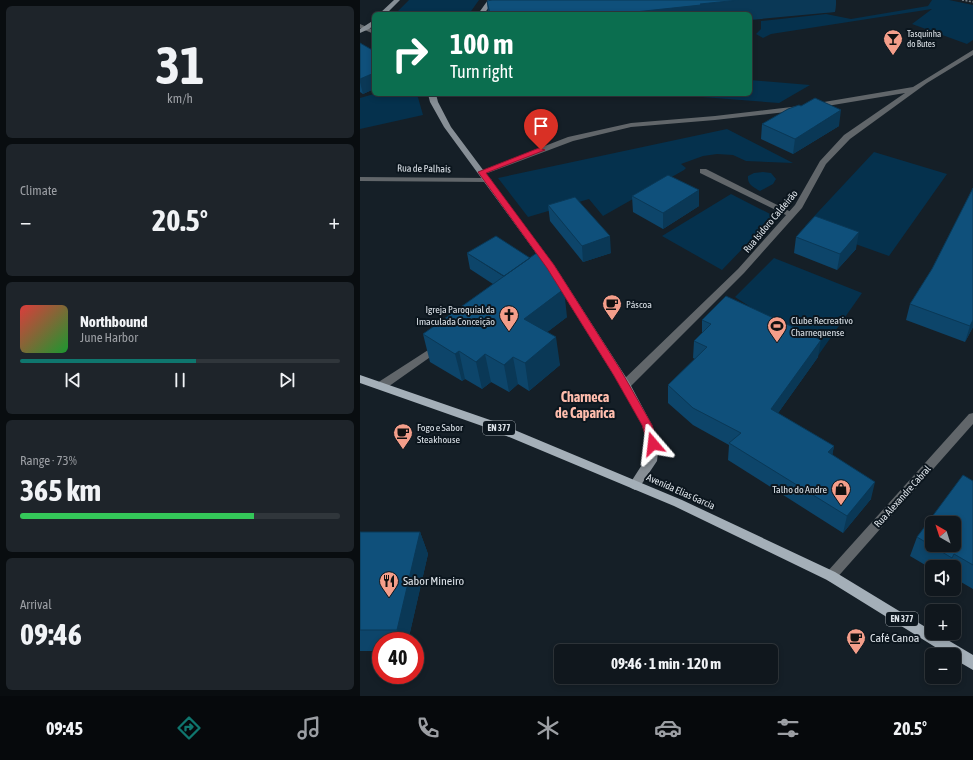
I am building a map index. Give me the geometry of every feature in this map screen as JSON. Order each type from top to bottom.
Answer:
[{"type":"main road","name":"Avenida Elias Garcia","points":[[360,379],[490,424],[678,503],[830,576],[973,663]]},
{"type":"street","points":[[384,12],[397,0]]},
{"type":"street","points":[[482,12],[491,0]]},
{"type":"street","points":[[360,31],[372,24]]},
{"type":"street","points":[[360,26],[372,31]]},
{"type":"street","name":"Rua Isidoro Caldeirão","points":[[625,385],[741,271],[809,191],[823,163],[832,151],[847,137],[925,82],[973,52]]},
{"type":"street","points":[[482,172],[563,142],[608,130],[653,122],[715,118],[812,107],[893,94],[913,88],[925,82]]},
{"type":"street","points":[[432,96],[439,113],[488,180],[548,269],[625,385],[647,425],[653,444],[651,461],[635,485]]},
{"type":"street","points":[[703,171],[791,214]]},
{"type":"street","name":"Rua de Palhais","points":[[360,178],[488,180]]},
{"type":"street","points":[[381,386],[446,340]]},
{"type":"street","name":"Rua Alexandre Cabral","points":[[830,576],[973,417]]},
{"type":"path","points":[[962,0],[973,2]]},
{"type":"shaded area","points":[[409,0],[479,0],[470,12],[397,12]]},
{"type":"shaded area","points":[[932,0],[949,0],[973,5],[973,40],[967,44],[912,24],[932,9],[771,34],[763,38],[756,34],[761,29],[761,21],[826,14],[851,19],[928,6]]},
{"type":"shaded area","points":[[752,80],[810,85],[779,103],[689,96],[752,96]]},
{"type":"shaded area","points":[[372,95],[372,96],[418,96],[423,115],[360,129],[360,98]]},
{"type":"shaded area","points":[[727,129],[793,163],[746,161],[733,155],[717,154],[703,156],[681,164],[686,168],[684,170],[603,216],[589,199],[528,217],[498,178]]},
{"type":"shaded area","points":[[874,152],[947,174],[889,256],[805,226]]},
{"type":"shaded area","points":[[754,173],[771,173],[776,179],[773,184],[760,191],[753,187],[748,179],[748,176]]},
{"type":"shaded area","points":[[731,194],[774,216],[722,270],[662,236]]},
{"type":"shaded area","points":[[774,258],[862,293],[775,417],[758,312],[735,297]]},
{"type":"building","points":[[739,0],[635,12],[490,12],[487,1]]},
{"type":"building","points":[[360,43],[372,50],[372,74],[360,79]]},
{"type":"building","points":[[815,98],[841,110],[795,139],[762,124],[788,109],[799,105],[801,106]]},
{"type":"building","points":[[668,175],[699,190],[663,213],[632,196]]},
{"type":"building","points":[[973,188],[973,320],[970,326],[910,304],[932,269]]},
{"type":"building","points":[[575,197],[610,236],[582,246],[548,205]]},
{"type":"building","points":[[815,216],[859,232],[840,254],[796,237]]},
{"type":"building","points":[[496,236],[530,258],[504,276],[467,253]]},
{"type":"building","points":[[538,252],[543,256],[564,289],[524,319],[556,337],[525,363],[513,357],[504,365],[485,354],[476,362],[459,351],[455,354],[423,334]]},
{"type":"building","points":[[726,296],[821,340],[771,409],[834,446],[828,452],[875,482],[847,516],[729,443],[741,433],[693,408],[668,385],[707,347],[694,341],[711,324],[702,320]]},
{"type":"building","points":[[963,475],[973,481],[973,565],[954,554],[952,558],[942,552],[961,552],[961,516],[933,516]]},
{"type":"building","points":[[925,526],[925,542],[917,537]]},
{"type":"building","name":"Sabor Mineiro","points":[[360,532],[420,532],[397,630],[360,630]]},
{"type":"place","name":"Tasquinha do Butes","points":[[893,56]]},
{"type":"place","name":"Páscoa","points":[[612,321]]},
{"type":"place","name":"Igreja Paroquial da Imaculada Conceição","points":[[509,332]]},
{"type":"place","name":"Clube Recreativo Charnequense","points":[[777,343]]},
{"type":"place","name":"Fogo e Sabor Steakhouse","points":[[403,450]]},
{"type":"place","name":"Talho do Andre","points":[[841,506]]},
{"type":"place","name":"Sabor Mineiro","points":[[389,598]]},
{"type":"place","name":"Café Canoa","points":[[856,655]]},
{"type":"district","name":"Charneca de Caparica","points":[[585,406]]},
{"type":"route","points":[[541,150],[482,172],[551,267],[625,385],[647,425],[653,444]]}]
